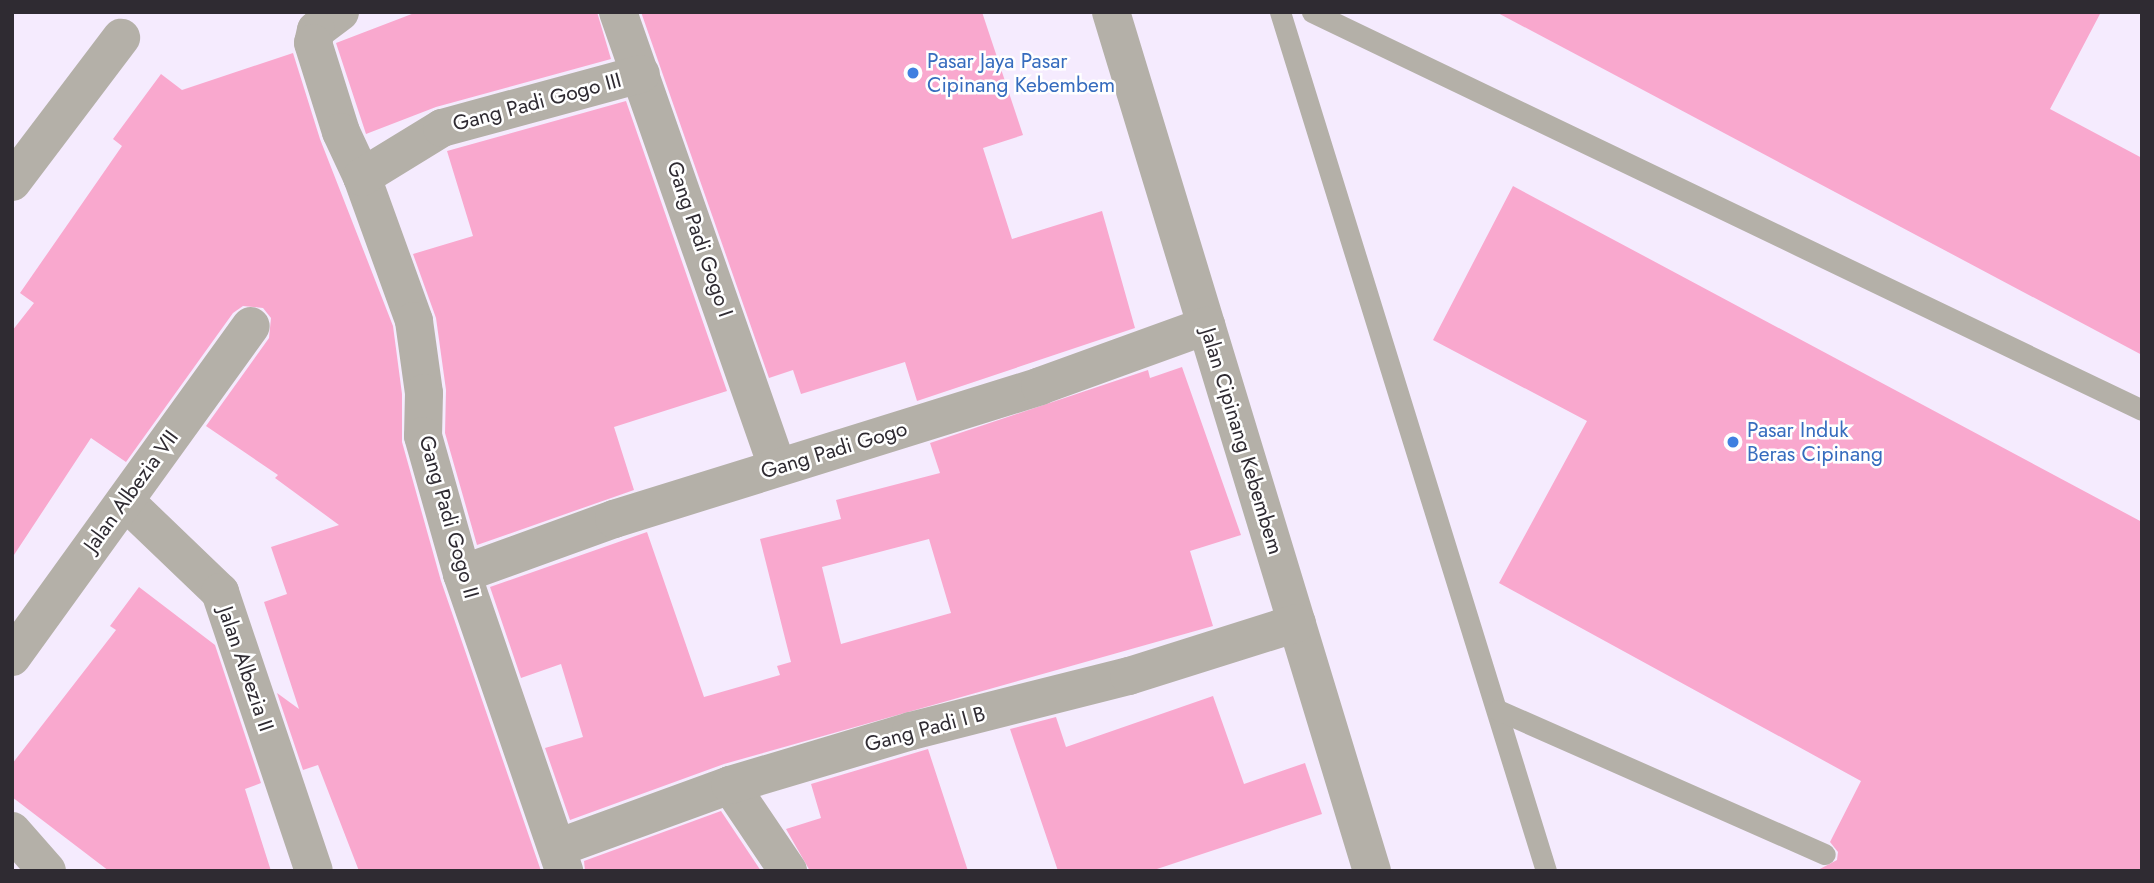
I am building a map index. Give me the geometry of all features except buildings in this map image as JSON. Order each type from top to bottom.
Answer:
[{"type":"street","name":"Gang Padi Gogo II","points":[[340,12],[325,20],[313,43],[341,132],[362,177],[414,321],[424,393],[423,436],[462,574],[560,860]]},
{"type":"street","name":"Gang Padi Gogo I","points":[[618,12],[777,467]]},
{"type":"street","name":"Jalan Cipinang Kebembem","points":[[1111,12],[1297,623],[1369,870]]},
{"type":"street","points":[[12,182],[121,38]]},
{"type":"street","name":"Gang Padi Gogo III","points":[[362,177],[442,128],[641,74]]},
{"type":"street","name":"Jalan Albezia VII","points":[[12,657],[251,326]]},
{"type":"street","name":"Gang Padi Gogo","points":[[462,574],[777,467],[1040,386],[1206,326]]},
{"type":"street","name":"Jalan Albezia II","points":[[125,501],[220,592],[314,871]]},
{"type":"street","name":"Gang Padi I B","points":[[560,860],[730,785],[911,732],[1129,676],[1297,623]]},
{"type":"street","points":[[730,785],[788,871]]},
{"type":"street","points":[[12,831],[47,871]]},
{"type":"lane","points":[[1280,12],[1546,871]]},
{"type":"lane","points":[[1312,12],[2142,410]]},
{"type":"lane","points":[[1498,710],[1825,853]]},
{"type":"place","name":"Pasar Jaya Pasar Cipinang Kebembem","points":[[913,73]]},
{"type":"place","name":"Pasar Induk Beras Cipinang","points":[[1733,442]]}]
